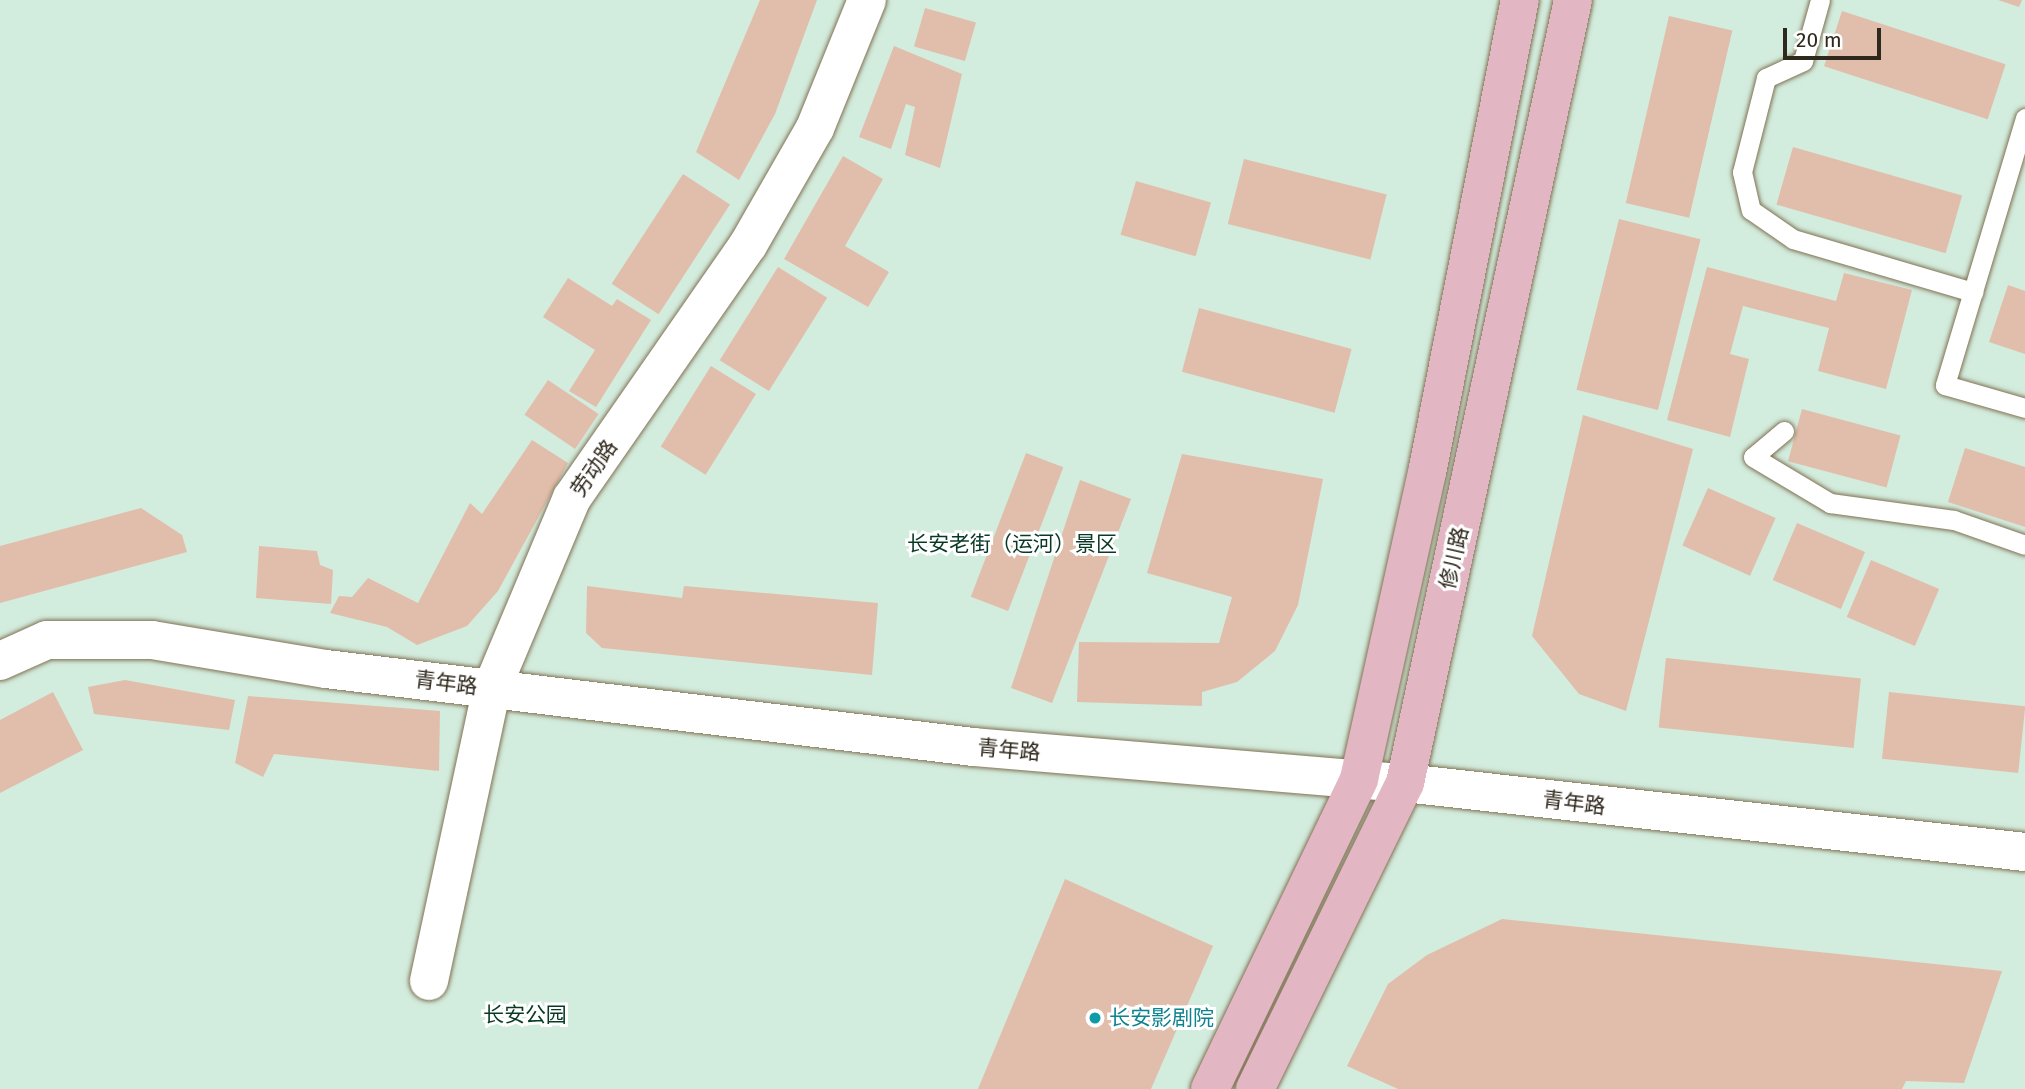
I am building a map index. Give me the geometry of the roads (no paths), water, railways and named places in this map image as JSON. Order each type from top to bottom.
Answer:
[{"type":"main road","points":[[1210,1089],[1359,779],[1430,459],[1520,0]]},
{"type":"main road","name":"修川路","points":[[1255,1089],[1405,783],[1573,0]]},
{"type":"street","name":"劳动路","points":[[429,981],[492,688],[572,498],[748,245],[816,128],[867,0]]},
{"type":"street","name":"青年路","points":[[0,661],[47,640],[152,640],[492,688],[973,747],[1405,783],[2025,852]]},
{"type":"lane","points":[[1820,0],[1803,61],[1766,78],[1742,172],[1751,210],[1793,239],[1973,292]]},
{"type":"lane","points":[[2025,118],[1945,385],[2025,408]]},
{"type":"lane","points":[[1784,431],[1752,457],[1830,503],[1954,520],[2025,545]]},
{"type":"place","name":"长安影剧院","points":[[1095,1018]]},
{"type":"park label","name":"长安老街（运河）景区","points":[[1012,544]]},
{"type":"park label","name":"长安公园","points":[[525,1015]]}]
